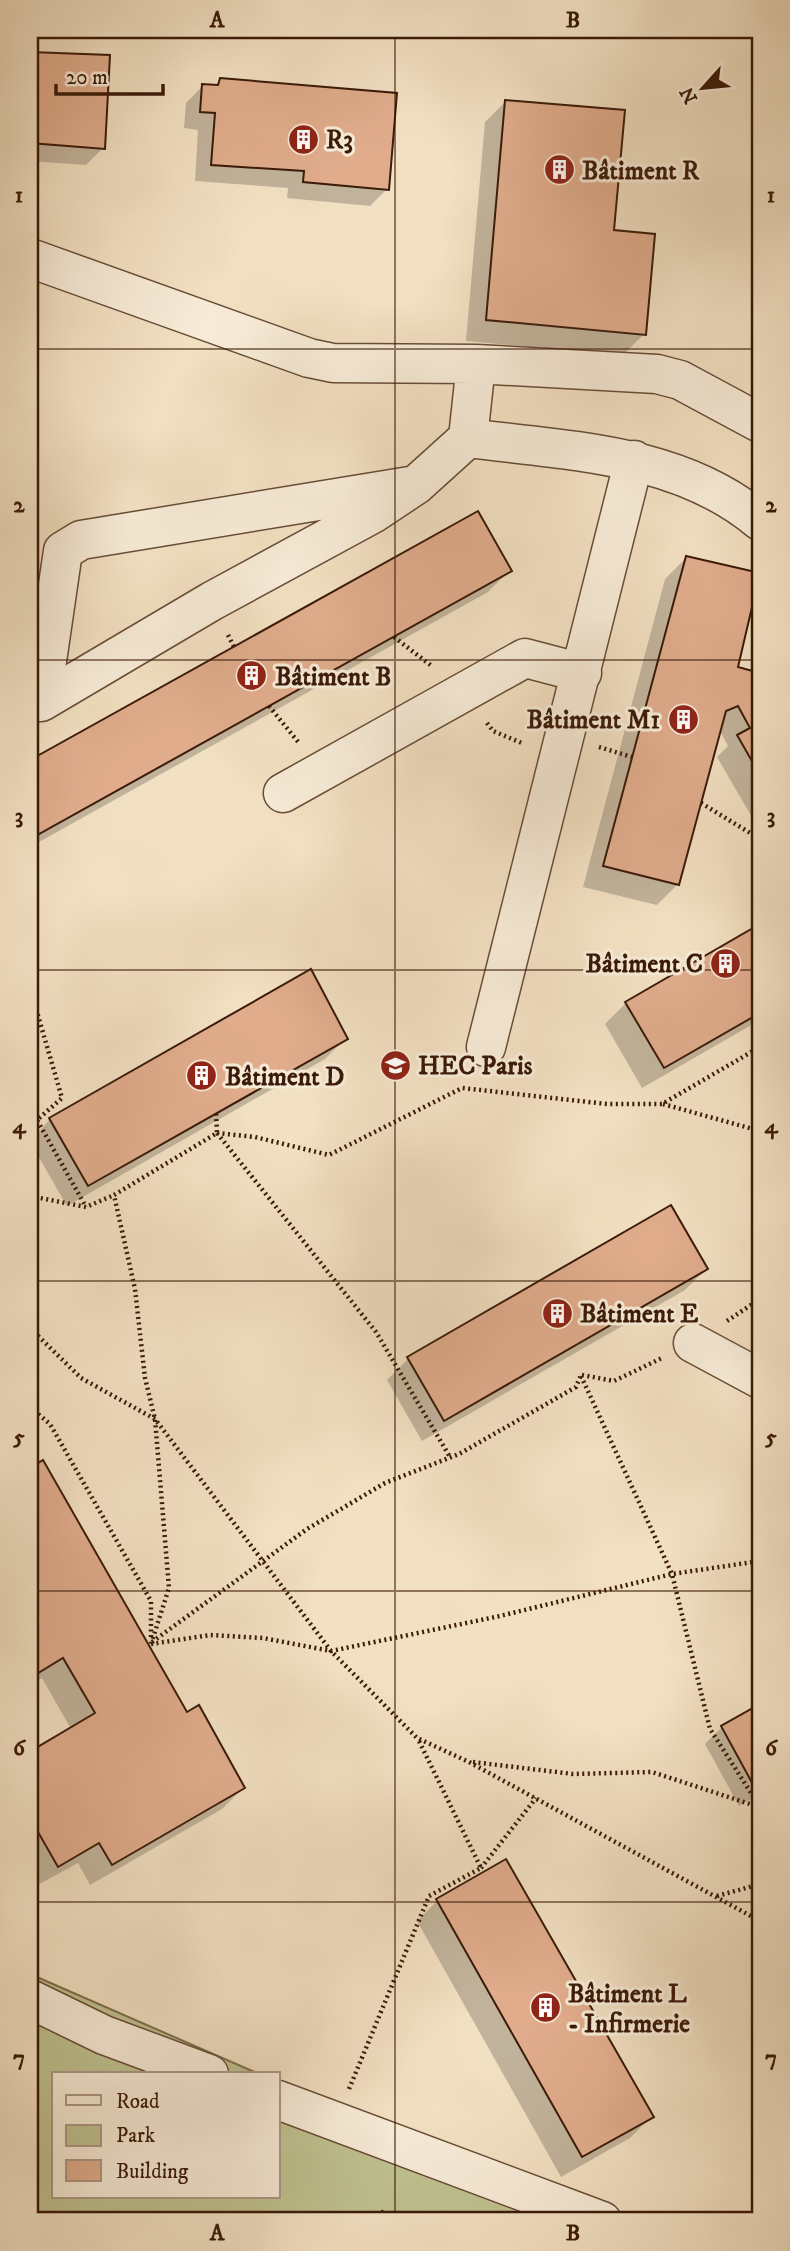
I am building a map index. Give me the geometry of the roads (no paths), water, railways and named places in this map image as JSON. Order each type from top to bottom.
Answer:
[{"type":"lane","points":[[30,257],[309,358],[333,363],[475,364],[657,374],[680,380],[760,423]]},
{"type":"lane","points":[[416,485],[81,540],[63,551],[41,702],[212,601],[374,513],[416,485],[468,438],[475,364]]},
{"type":"lane","points":[[468,438],[634,460],[713,489],[760,521]]},
{"type":"lane","points":[[486,1047],[634,460]]},
{"type":"lane","points":[[283,793],[525,658],[582,673]]},
{"type":"lane","points":[[693,1343],[760,1379]]},
{"type":"lane","points":[[30,1999],[104,2035],[204,2072]]},
{"type":"lane","points":[[280,2101],[601,2221]]},
{"type":"place","name":"R3","points":[[303,139]]},
{"type":"place","name":"Bâtiment R","points":[[559,170]]},
{"type":"place","name":"Bâtiment B","points":[[252,676]]},
{"type":"place","name":"Bâtiment M1","points":[[683,719]]},
{"type":"place","name":"Bâtiment C","points":[[726,963]]},
{"type":"place","name":"HEC Paris","points":[[395,1065]]},
{"type":"place","name":"Bâtiment D","points":[[202,1076]]},
{"type":"place","name":"Bâtiment E","points":[[557,1313]]},
{"type":"place","name":"Bâtiment L - Infirmerie","points":[[545,2008]]}]
